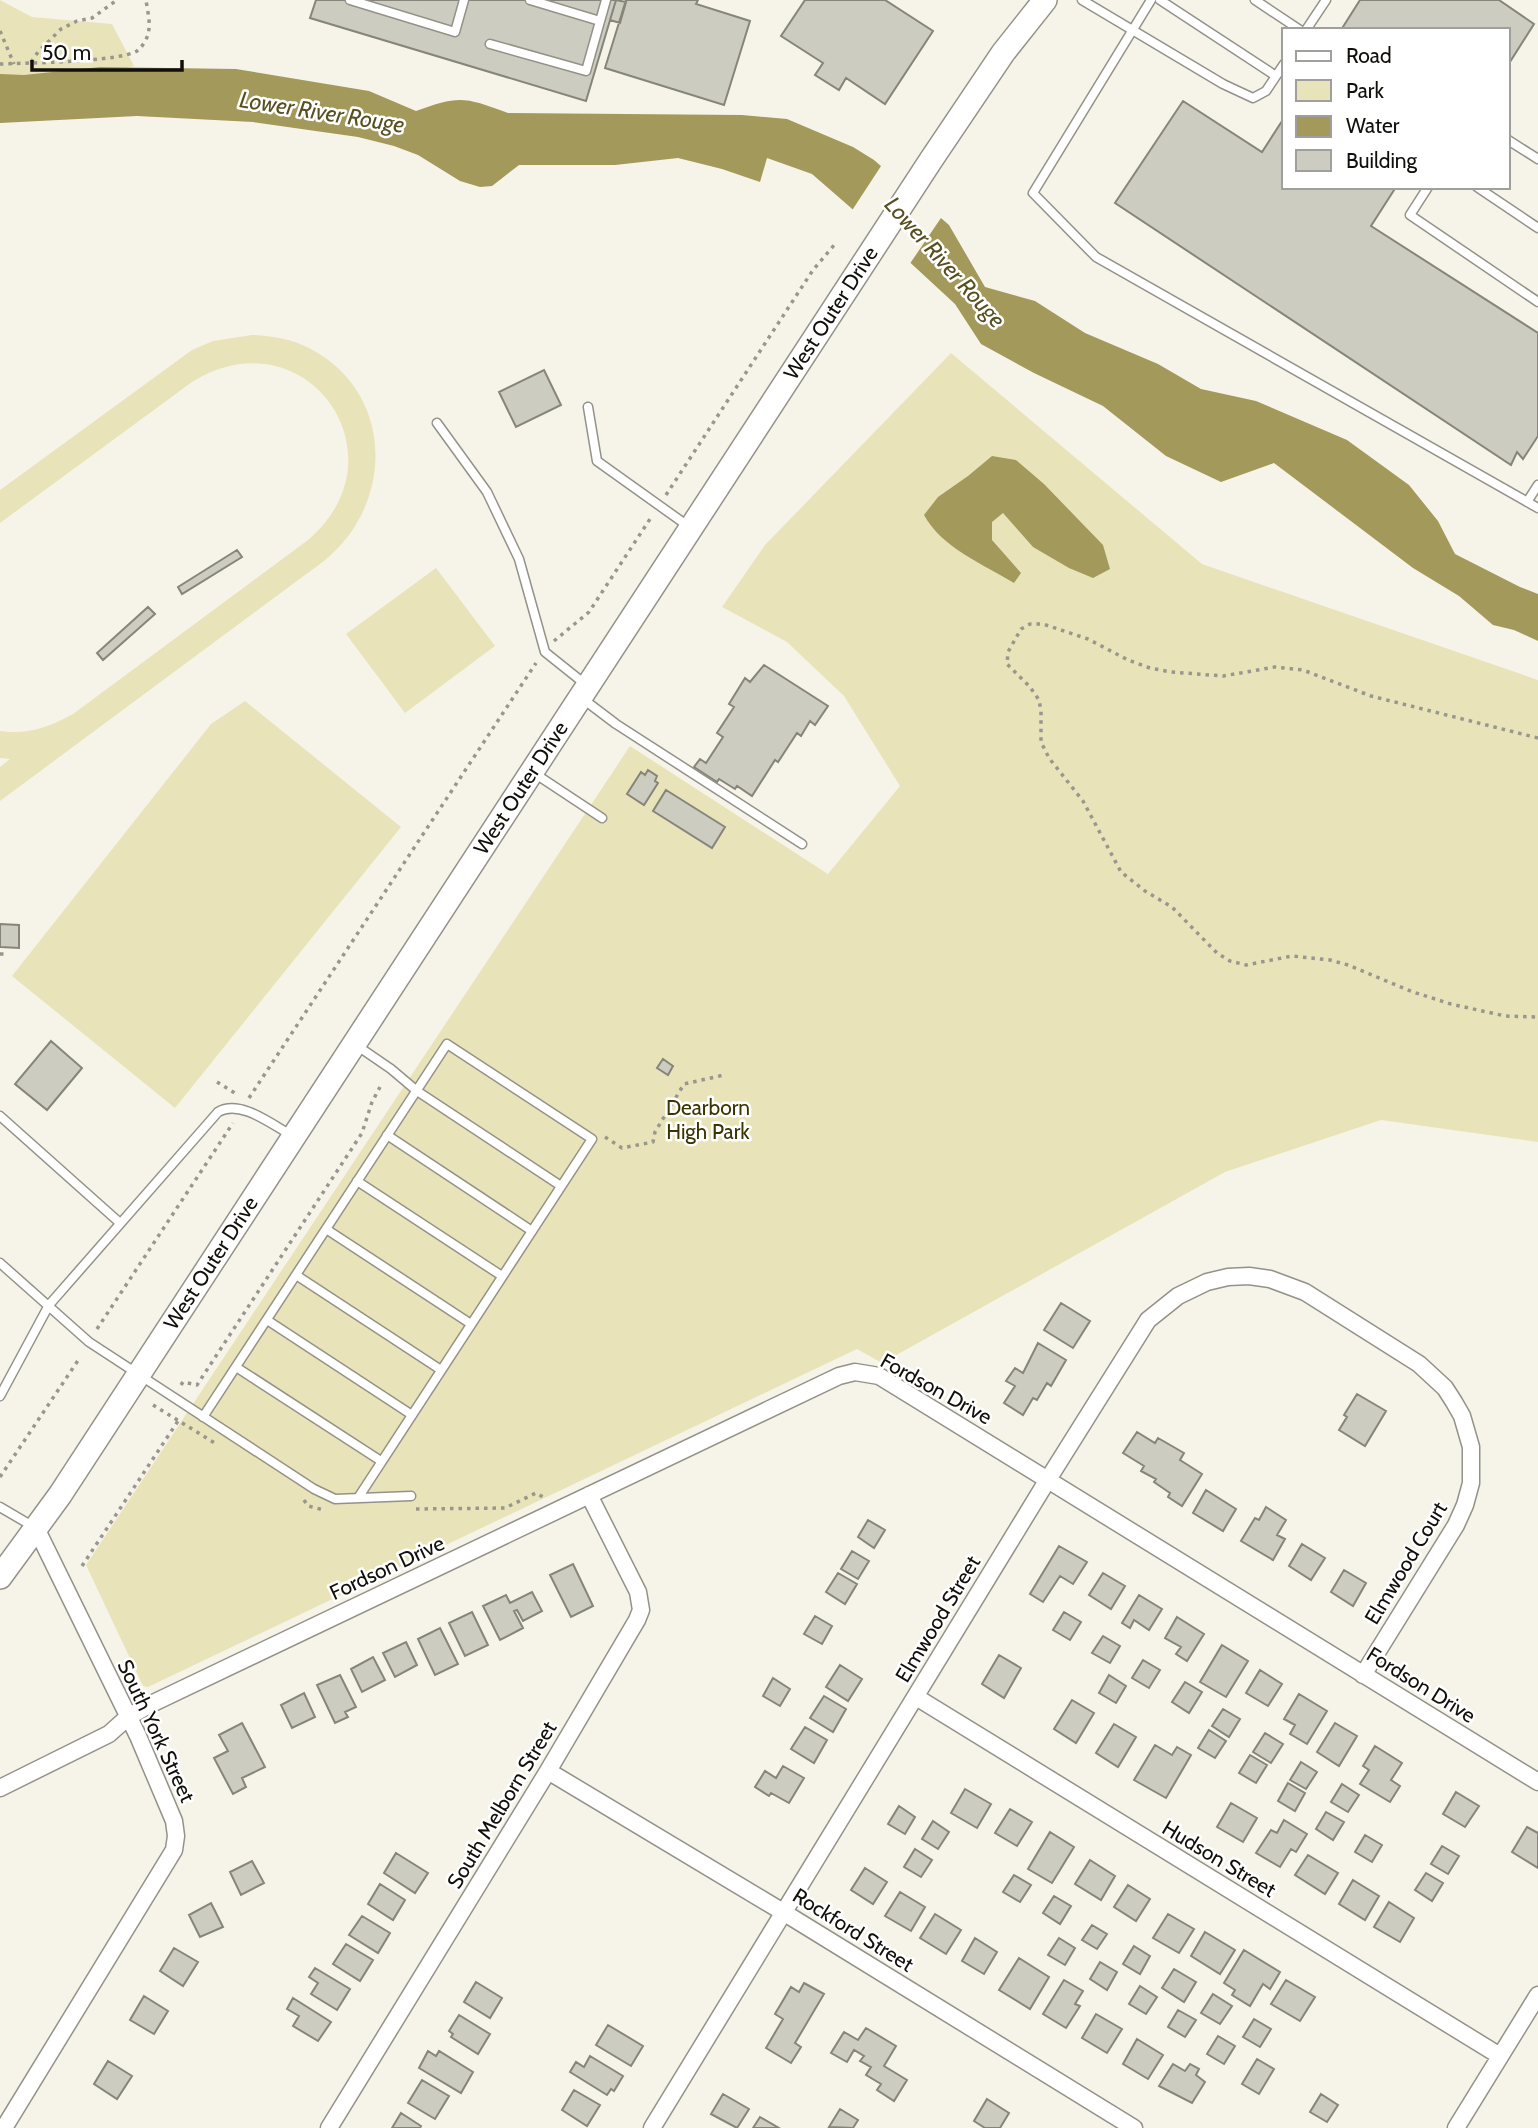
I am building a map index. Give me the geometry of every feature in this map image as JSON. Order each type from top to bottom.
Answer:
[{"type":"main road","name":"West Outer Drive","points":[[0,1577],[138,1375],[931,160],[1003,53],[1045,0]]},
{"type":"street","name":"Elmwood Street","points":[[652,2128],[1047,1480],[1148,1320],[1192,1287],[1228,1277],[1270,1279],[1305,1292],[1344,1316]]},
{"type":"street","name":"Elmwood Court","points":[[1344,1316],[1419,1364],[1445,1388],[1468,1431],[1473,1466],[1465,1505],[1455,1525],[1363,1675]]},
{"type":"street","name":"Fordson Drive","points":[[0,1788],[109,1734],[128,1717],[149,1705],[839,1376],[855,1372],[879,1376],[1538,1782]]},
{"type":"street","name":"South Melborn Street","points":[[329,2128],[548,1771],[632,1630],[641,1610],[638,1592],[589,1494]]},
{"type":"street","name":"South York Street","points":[[4,2128],[174,1850],[176,1836],[174,1821],[128,1717],[36,1528]]},
{"type":"street","name":"Hudson Street","points":[[916,1697],[1500,2056]]},
{"type":"street","name":"Rockford Street","points":[[548,1771],[1134,2128]]},
{"type":"street","points":[[1456,2128],[1538,1995]]},
{"type":"lane","points":[[351,0],[455,32],[464,0]]},
{"type":"lane","points":[[530,0],[600,21]]},
{"type":"lane","points":[[490,44],[586,71],[606,0]]},
{"type":"lane","points":[[1082,0],[1223,84],[1252,98],[1266,91],[1282,67]]},
{"type":"lane","points":[[1151,0],[1033,193],[1096,257],[1538,508]]},
{"type":"lane","points":[[1160,0],[1276,76]]},
{"type":"lane","points":[[1255,0],[1297,28]]},
{"type":"lane","points":[[1307,28],[1326,0]]},
{"type":"lane","points":[[1510,141],[1538,159]]},
{"type":"lane","points":[[1427,189],[1409,215],[1538,302]]},
{"type":"lane","points":[[1480,189],[1538,228]]},
{"type":"lane","points":[[588,407],[597,461],[691,528]]},
{"type":"lane","points":[[437,423],[487,492],[519,559],[545,652],[616,724],[802,844]]},
{"type":"lane","points":[[1527,502],[1538,485]]},
{"type":"lane","points":[[532,771],[602,818]]},
{"type":"lane","points":[[354,1044],[417,1091],[561,1186]]},
{"type":"lane","points":[[203,1417],[447,1044],[592,1139],[358,1498]]},
{"type":"lane","points":[[0,1396],[49,1305],[218,1112],[222,1109],[242,1109],[294,1136]]},
{"type":"lane","points":[[0,1116],[120,1223]]},
{"type":"lane","points":[[387,1135],[532,1231]]},
{"type":"lane","points":[[357,1181],[502,1276]]},
{"type":"lane","points":[[326,1229],[471,1324]]},
{"type":"lane","points":[[0,1263],[89,1342],[314,1489],[335,1499],[411,1496]]},
{"type":"lane","points":[[296,1275],[441,1370]]},
{"type":"lane","points":[[267,1320],[412,1415]]},
{"type":"lane","points":[[236,1367],[382,1461]]},
{"type":"lane","points":[[0,1507],[36,1528]]},
{"type":"path","points":[[31,62],[61,29],[77,21],[92,18],[117,0]]},
{"type":"path","points":[[0,64],[47,63],[121,56],[137,51],[145,42],[150,27],[146,0]]},
{"type":"path","points":[[0,31],[15,64]]},
{"type":"path","points":[[217,1082],[247,1100],[534,664],[558,637],[589,612],[813,270],[835,244]]},
{"type":"path","points":[[1538,738],[1371,696],[1303,670],[1275,667],[1223,676],[1171,673],[1128,660],[1088,639],[1043,624],[1030,624],[1021,629],[1008,652],[1007,664],[1038,699],[1041,711],[1041,742],[1049,758],[1083,802],[1121,872],[1144,891],[1172,907],[1217,953],[1230,961],[1246,965],[1292,956],[1330,960],[1451,1004],[1506,1016],[1538,1017]]},
{"type":"path","points":[[0,954],[6,954]]},
{"type":"path","points":[[592,1139],[605,1136],[622,1149],[653,1142],[655,1132],[684,1084],[724,1075]]},
{"type":"path","points":[[164,1411],[183,1382],[197,1385],[362,1133],[380,1087]]},
{"type":"path","points":[[97,1329],[234,1121]]},
{"type":"path","points":[[0,1477],[79,1359]]},
{"type":"path","points":[[82,1566],[178,1421]]},
{"type":"green space","points":[[0,0],[32,17],[112,24],[134,66],[94,77],[0,84]]},
{"type":"green space","points":[[252,335],[281,338],[309,348],[337,367],[358,392],[370,420],[375,450],[373,480],[364,510],[347,537],[324,561],[0,801],[0,767],[10,759],[0,758],[0,731],[38,729],[73,714],[308,540],[336,506],[348,469],[345,434],[330,402],[304,379],[271,365],[233,365],[192,382],[0,523],[0,490],[192,350],[213,341]]},
{"type":"green space","name":"Dearborn High Park","points":[[951,353],[1202,564],[1538,680],[1538,1142],[1381,1120],[1225,1172],[882,1363],[857,1349],[148,1687],[143,1686],[86,1565],[630,746],[828,874],[900,786],[844,696],[787,642],[722,607],[765,545]]},
{"type":"green space","points":[[436,568],[495,646],[405,713],[346,634]]},
{"type":"green space","points":[[245,701],[401,827],[175,1108],[12,976],[211,724]]},
{"type":"water","name":"Lower River Rouge","points":[[100,67],[236,69],[369,91],[416,111],[442,102],[462,100],[508,113],[742,115],[787,119],[853,147],[874,160],[949,225],[985,287],[1035,301],[1085,333],[1158,364],[1201,389],[1256,401],[1347,440],[1409,485],[1438,521],[1455,554],[1538,594],[1538,641],[1514,630],[1493,625],[1459,596],[1413,568],[1274,463],[1221,482],[1166,456],[1103,406],[981,344],[955,304],[812,174],[767,158],[760,182],[678,158],[615,165],[519,165],[492,186],[480,187],[460,181],[418,155],[394,146],[358,137],[253,122],[137,116],[0,123],[0,74],[24,75]]},
{"type":"water","points":[[992,456],[1016,460],[1044,484],[1103,545],[1110,569],[1093,578],[1069,568],[1033,547],[1003,513],[992,522],[992,540],[1021,573],[1014,583],[964,554],[941,537],[924,515],[938,497]]},
{"type":"pier","points":[[883,163],[943,215],[909,265],[851,212]]},
{"type":"building","points":[[316,0],[616,0],[586,101],[310,18]]},
{"type":"building","points":[[616,0],[626,2],[620,23],[610,20]]},
{"type":"building","points":[[626,0],[698,0],[696,4],[750,21],[724,105],[605,68]]},
{"type":"building","points":[[805,0],[885,0],[933,31],[885,104],[846,78],[839,90],[815,75],[823,63],[781,36]]},
{"type":"building","points":[[1360,0],[1499,0],[1534,24],[1510,62],[1510,28],[1342,28]]},
{"type":"building","points":[[1183,101],[1262,152],[1282,121],[1282,189],[1395,189],[1371,226],[1538,333],[1538,436],[1523,459],[1517,452],[1511,465],[1115,203]]},
{"type":"building","points":[[544,370],[561,405],[516,427],[499,392]]},
{"type":"building","points":[[237,550],[242,557],[182,594],[178,587]]},
{"type":"building","points":[[148,607],[155,614],[103,660],[97,653]]},
{"type":"building","points":[[764,665],[828,706],[815,725],[810,721],[801,736],[797,733],[778,762],[775,760],[752,796],[737,786],[735,789],[719,779],[717,782],[694,767],[700,759],[706,763],[723,737],[717,733],[734,707],[729,704],[745,678],[750,682]]},
{"type":"building","points":[[648,770],[657,776],[655,781],[658,783],[644,805],[627,794],[641,772],[645,775]]},
{"type":"building","points":[[666,790],[725,827],[712,848],[653,811]]},
{"type":"building","points":[[0,924],[19,925],[19,948],[0,947]]},
{"type":"building","points":[[51,1041],[82,1068],[47,1110],[15,1084]]},
{"type":"building","points":[[663,1059],[673,1066],[668,1075],[657,1068]]},
{"type":"building","points":[[1061,1303],[1090,1321],[1073,1348],[1044,1330]]},
{"type":"building","points":[[1038,1343],[1066,1360],[1051,1386],[1047,1383],[1037,1400],[1033,1398],[1023,1415],[1004,1403],[1015,1386],[1006,1381],[1015,1368],[1023,1373]]},
{"type":"building","points":[[1357,1394],[1386,1411],[1365,1446],[1339,1430],[1347,1417],[1344,1415]]},
{"type":"building","points":[[1137,1432],[1155,1443],[1158,1438],[1184,1453],[1180,1460],[1202,1474],[1182,1506],[1168,1497],[1170,1493],[1154,1482],[1156,1479],[1141,1471],[1144,1466],[1123,1453]]},
{"type":"building","points":[[1206,1490],[1236,1509],[1223,1531],[1193,1513]]},
{"type":"building","points":[[1266,1507],[1286,1520],[1277,1535],[1285,1539],[1273,1560],[1241,1541],[1255,1518],[1259,1520]]},
{"type":"building","points":[[868,1520],[885,1530],[874,1548],[858,1537]]},
{"type":"building","points":[[1302,1544],[1325,1558],[1311,1580],[1289,1566]]},
{"type":"building","points":[[1059,1546],[1087,1562],[1073,1584],[1060,1576],[1043,1602],[1030,1594]]},
{"type":"building","points":[[852,1551],[869,1561],[858,1579],[841,1569]]},
{"type":"building","points":[[573,1564],[593,1606],[571,1617],[550,1575]]},
{"type":"building","points":[[1344,1570],[1366,1583],[1353,1606],[1331,1592]]},
{"type":"building","points":[[838,1573],[857,1584],[845,1604],[826,1592]]},
{"type":"building","points":[[1103,1573],[1125,1586],[1111,1609],[1089,1595]]},
{"type":"building","points":[[532,1592],[542,1611],[523,1621],[517,1610],[514,1611],[523,1628],[500,1640],[483,1606],[506,1595],[510,1603]]},
{"type":"building","points":[[1139,1595],[1162,1609],[1149,1630],[1134,1620],[1130,1628],[1122,1623]]},
{"type":"building","points":[[472,1612],[488,1645],[465,1656],[449,1623]]},
{"type":"building","points":[[1064,1612],[1081,1622],[1070,1640],[1053,1630]]},
{"type":"building","points":[[815,1616],[832,1626],[822,1644],[804,1634]]},
{"type":"building","points":[[1177,1617],[1204,1634],[1187,1661],[1176,1654],[1181,1647],[1165,1638]]},
{"type":"building","points":[[440,1628],[458,1664],[435,1675],[418,1639]]},
{"type":"building","points":[[1103,1636],[1120,1646],[1110,1663],[1092,1653]]},
{"type":"building","points":[[406,1642],[417,1665],[395,1677],[383,1653]]},
{"type":"building","points":[[1222,1645],[1248,1661],[1226,1697],[1200,1682]]},
{"type":"building","points":[[999,1655],[1021,1668],[1004,1698],[982,1684]]},
{"type":"building","points":[[373,1657],[385,1680],[362,1692],[351,1669]]},
{"type":"building","points":[[1143,1660],[1160,1670],[1149,1688],[1132,1678]]},
{"type":"building","points":[[840,1665],[862,1679],[848,1701],[826,1687]]},
{"type":"building","points":[[1260,1670],[1282,1684],[1268,1706],[1246,1693]]},
{"type":"building","points":[[340,1675],[356,1707],[345,1712],[348,1717],[335,1723],[317,1685]]},
{"type":"building","points":[[1109,1675],[1126,1686],[1116,1703],[1099,1693]]},
{"type":"building","points":[[773,1678],[790,1689],[780,1706],[763,1696]]},
{"type":"building","points":[[1185,1682],[1202,1692],[1189,1713],[1172,1702]]},
{"type":"building","points":[[304,1693],[315,1717],[292,1728],[281,1705]]},
{"type":"building","points":[[1299,1694],[1327,1711],[1307,1744],[1290,1734],[1295,1725],[1284,1719]]},
{"type":"building","points":[[824,1696],[846,1709],[833,1732],[810,1718]]},
{"type":"building","points":[[1072,1700],[1094,1713],[1076,1743],[1054,1729]]},
{"type":"building","points":[[1223,1709],[1240,1719],[1229,1737],[1212,1726]]},
{"type":"building","points":[[242,1723],[265,1767],[242,1778],[246,1787],[233,1794],[214,1758],[228,1751],[219,1735]]},
{"type":"building","points":[[1335,1723],[1357,1736],[1339,1766],[1317,1752]]},
{"type":"building","points":[[1114,1724],[1136,1737],[1118,1767],[1096,1753]]},
{"type":"building","points":[[805,1727],[827,1740],[814,1763],[791,1749]]},
{"type":"building","points":[[1209,1730],[1226,1741],[1215,1758],[1198,1748]]},
{"type":"building","points":[[1265,1733],[1283,1744],[1271,1763],[1253,1752]]},
{"type":"building","points":[[1155,1745],[1172,1755],[1177,1747],[1191,1755],[1166,1798],[1134,1780]]},
{"type":"building","points":[[1375,1746],[1402,1763],[1391,1780],[1400,1786],[1390,1802],[1360,1784],[1369,1770],[1363,1766]]},
{"type":"building","points":[[1250,1755],[1267,1765],[1256,1783],[1239,1773]]},
{"type":"building","points":[[1301,1762],[1317,1772],[1306,1789],[1290,1780]]},
{"type":"building","points":[[783,1766],[804,1778],[789,1803],[771,1793],[769,1796],[755,1787],[765,1771],[776,1778]]},
{"type":"building","points":[[1288,1783],[1305,1793],[1295,1811],[1278,1801]]},
{"type":"building","points":[[1342,1784],[1359,1795],[1348,1812],[1331,1802]]},
{"type":"building","points":[[965,1789],[991,1804],[977,1828],[951,1813]]},
{"type":"building","points":[[1456,1792],[1479,1806],[1465,1827],[1443,1814]]},
{"type":"building","points":[[1231,1803],[1257,1818],[1243,1842],[1217,1827]]},
{"type":"building","points":[[899,1806],[915,1817],[905,1834],[888,1824]]},
{"type":"building","points":[[1010,1809],[1032,1822],[1017,1846],[995,1833]]},
{"type":"building","points":[[1326,1812],[1344,1822],[1333,1840],[1316,1829]]},
{"type":"building","points":[[1284,1820],[1307,1834],[1296,1852],[1291,1849],[1280,1867],[1256,1853],[1271,1830],[1277,1833]]},
{"type":"building","points":[[933,1821],[949,1832],[938,1849],[922,1839]]},
{"type":"building","points":[[1527,1827],[1538,1833],[1538,1868],[1512,1852]]},
{"type":"building","points":[[1050,1832],[1074,1847],[1052,1883],[1028,1869]]},
{"type":"building","points":[[1365,1835],[1382,1845],[1372,1862],[1355,1852]]},
{"type":"building","points":[[1442,1846],[1459,1856],[1448,1874],[1431,1864]]},
{"type":"building","points":[[915,1849],[932,1860],[921,1877],[904,1867]]},
{"type":"building","points":[[396,1853],[428,1873],[415,1893],[384,1873]]},
{"type":"building","points":[[1308,1855],[1338,1873],[1325,1894],[1295,1875]]},
{"type":"building","points":[[1090,1860],[1115,1876],[1101,1900],[1075,1884]]},
{"type":"building","points":[[252,1861],[264,1883],[241,1895],[230,1872]]},
{"type":"building","points":[[865,1868],[887,1882],[873,1904],[851,1890]]},
{"type":"building","points":[[1426,1873],[1443,1883],[1432,1901],[1415,1890]]},
{"type":"building","points":[[1014,1875],[1031,1885],[1020,1902],[1003,1892]]},
{"type":"building","points":[[1353,1880],[1379,1896],[1365,1920],[1339,1904]]},
{"type":"building","points":[[380,1884],[405,1900],[393,1920],[368,1904]]},
{"type":"building","points":[[1128,1885],[1150,1899],[1136,1921],[1114,1907]]},
{"type":"building","points":[[900,1892],[925,1907],[911,1931],[885,1916]]},
{"type":"building","points":[[1054,1896],[1071,1906],[1060,1924],[1043,1913]]},
{"type":"building","points":[[1389,1902],[1414,1918],[1400,1942],[1374,1927]]},
{"type":"building","points":[[211,1903],[223,1927],[200,1937],[189,1915]]},
{"type":"building","points":[[935,1914],[961,1930],[946,1954],[920,1938]]},
{"type":"building","points":[[1168,1914],[1194,1929],[1179,1953],[1153,1938]]},
{"type":"building","points":[[362,1916],[390,1933],[378,1953],[349,1935]]},
{"type":"building","points":[[1092,1925],[1107,1934],[1097,1949],[1082,1940]]},
{"type":"building","points":[[1205,1932],[1235,1950],[1220,1974],[1191,1956]]},
{"type":"building","points":[[975,1938],[997,1952],[984,1974],[962,1961]]},
{"type":"building","points":[[1059,1938],[1075,1948],[1065,1965],[1048,1955]]},
{"type":"building","points":[[346,1944],[373,1960],[360,1981],[333,1964]]},
{"type":"building","points":[[1134,1946],[1150,1956],[1140,1974],[1123,1964]]},
{"type":"building","points":[[174,1948],[198,1962],[183,1986],[160,1971]]},
{"type":"building","points":[[1244,1950],[1280,1972],[1270,1989],[1263,1984],[1250,2006],[1232,1995],[1235,1990],[1224,1983]]},
{"type":"building","points":[[1019,1958],[1049,1977],[1030,2009],[999,1990]]},
{"type":"building","points":[[1100,1962],[1117,1972],[1107,1990],[1090,1979]]},
{"type":"building","points":[[315,1968],[350,1989],[337,2010],[311,1994],[318,1983],[309,1977]]},
{"type":"building","points":[[1174,1969],[1196,1982],[1184,2002],[1162,1988]]},
{"type":"building","points":[[1064,1980],[1083,1991],[1075,2004],[1080,2006],[1066,2028],[1043,2014]]},
{"type":"building","points":[[1286,1980],[1315,1997],[1300,2021],[1271,2004]]},
{"type":"building","points":[[476,1982],[502,1998],[490,2018],[464,2002]]},
{"type":"building","points":[[804,1983],[824,1994],[795,2043],[801,2047],[791,2063],[766,2048],[783,2019],[775,2014],[791,1987],[799,1992]]},
{"type":"building","points":[[1140,1986],[1157,1997],[1146,2014],[1129,2004]]},
{"type":"building","points":[[1213,1994],[1232,2006],[1220,2024],[1201,2013]]},
{"type":"building","points":[[144,1996],[168,2011],[154,2034],[130,2020]]},
{"type":"building","points":[[293,1998],[331,2022],[318,2041],[293,2026],[299,2016],[287,2009]]},
{"type":"building","points":[[1178,2010],[1196,2020],[1185,2037],[1168,2027]]},
{"type":"building","points":[[1096,2014],[1122,2029],[1107,2053],[1082,2038]]},
{"type":"building","points":[[459,2015],[490,2034],[478,2054],[451,2037],[453,2034],[449,2031]]},
{"type":"building","points":[[1254,2019],[1271,2029],[1260,2047],[1243,2037]]},
{"type":"building","points":[[608,2025],[643,2046],[631,2066],[596,2045]]},
{"type":"building","points":[[866,2028],[896,2046],[884,2066],[907,2080],[894,2101],[877,2090],[881,2084],[866,2075],[871,2067],[860,2061],[864,2056],[854,2050],[847,2062],[831,2053],[844,2032],[858,2040]]},
{"type":"building","points":[[1218,2036],[1235,2046],[1224,2064],[1207,2054]]},
{"type":"building","points":[[1137,2039],[1163,2055],[1148,2079],[1123,2064]]},
{"type":"building","points":[[428,2051],[436,2056],[439,2051],[473,2072],[461,2093],[419,2068]]},
{"type":"building","points":[[590,2056],[623,2076],[614,2091],[611,2089],[607,2095],[570,2072],[576,2062],[584,2067]]},
{"type":"building","points":[[1257,2059],[1274,2069],[1259,2094],[1242,2084]]},
{"type":"building","points":[[108,2061],[132,2076],[117,2099],[94,2084]]},
{"type":"building","points":[[1173,2064],[1185,2071],[1190,2064],[1199,2069],[1196,2075],[1205,2082],[1192,2103],[1159,2086]]},
{"type":"building","points":[[422,2080],[449,2096],[435,2119],[408,2103]]},
{"type":"building","points":[[574,2090],[600,2105],[587,2126],[562,2110]]},
{"type":"building","points":[[723,2094],[749,2109],[737,2128],[711,2114]]},
{"type":"building","points":[[1321,2094],[1338,2105],[1327,2122],[1310,2112]]},
{"type":"building","points":[[987,2099],[1009,2113],[1000,2128],[985,2128],[974,2121]]},
{"type":"building","points":[[840,2109],[858,2120],[853,2128],[829,2127]]},
{"type":"building","points":[[401,2113],[421,2126],[420,2128],[392,2128]]},
{"type":"building","points":[[760,2117],[779,2128],[753,2128]]}]
